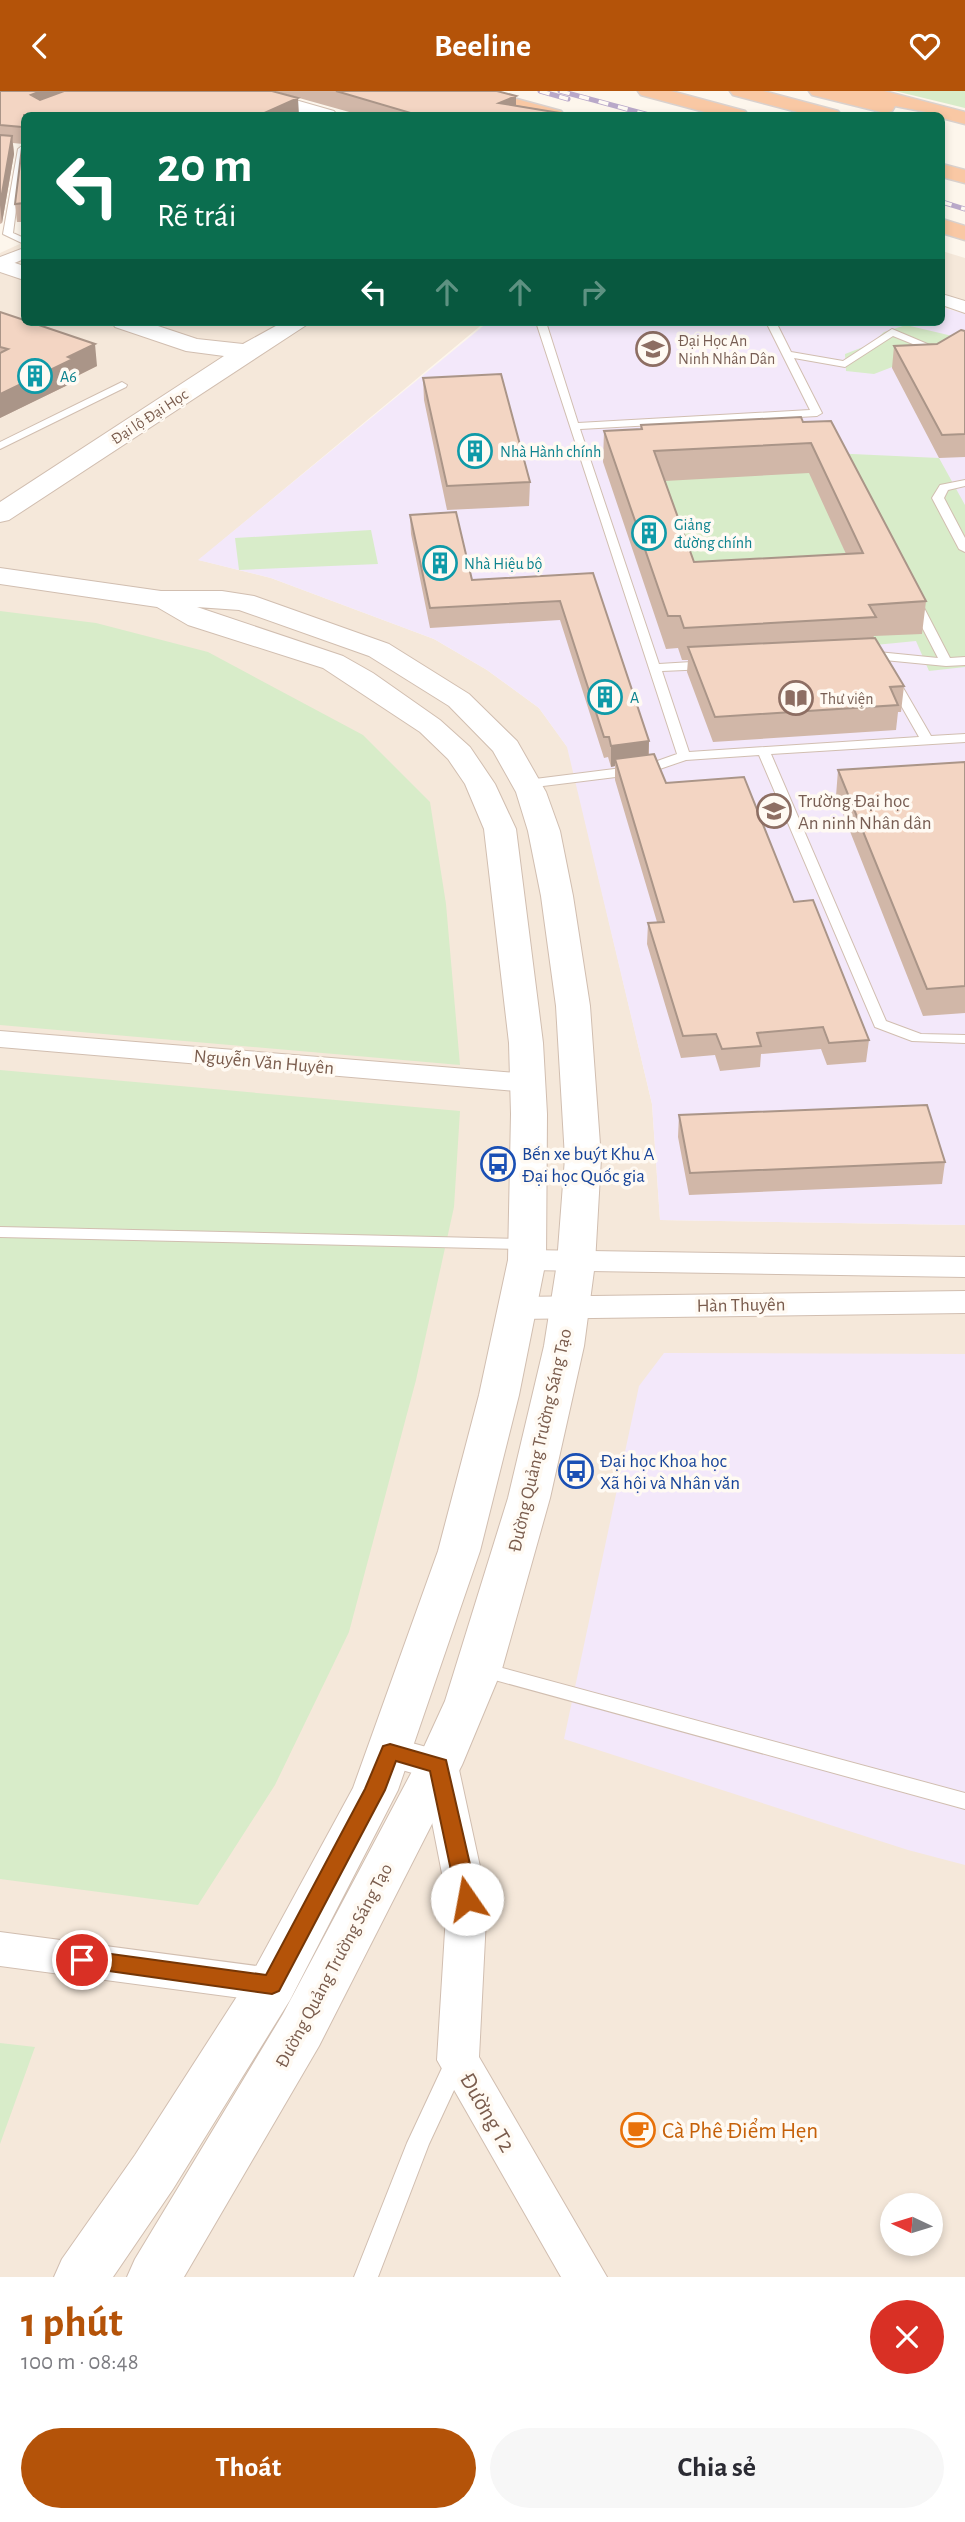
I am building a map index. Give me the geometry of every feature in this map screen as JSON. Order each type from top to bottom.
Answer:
[{"type":"highway","points":[[464,91],[543,112]]},
{"type":"highway","points":[[648,91],[727,112]]},
{"type":"highway","points":[[740,91],[820,112]]},
{"type":"highway","points":[[818,91],[906,112]]},
{"type":"highway","points":[[860,91],[942,112]]},
{"type":"highway","points":[[945,113],[965,118]]},
{"type":"highway","points":[[945,122],[965,127]]},
{"type":"highway","points":[[945,171],[965,177]]},
{"type":"highway","points":[[945,227],[965,233]]},
{"type":"highway","points":[[945,245],[965,250]]},
{"type":"street","points":[[243,91],[316,112]]},
{"type":"street","points":[[0,264],[21,254]]},
{"type":"street","points":[[0,264],[21,272]]},
{"type":"street","points":[[0,281],[21,288]]},
{"type":"street","points":[[945,300],[965,307]]},
{"type":"street","points":[[135,326],[194,346],[247,351]]},
{"type":"street","points":[[188,326],[215,335],[247,351]]},
{"type":"street","name":"Đại lộ Đại Học","points":[[0,514],[247,351],[293,326]]},
{"type":"street","name":"Đường Quảng Trường Sáng Tạo","points":[[0,576],[161,599],[222,599],[244,602],[379,650],[459,700],[506,747],[527,784],[544,831],[572,1006],[583,1158],[576,1263],[567,1307],[564,1346],[529,1498],[480,1669],[439,1765],[301,2030],[154,2277]]},
{"type":"street","name":"Đường Quảng Trường Sáng Tạo","points":[[80,2277],[154,2172],[272,1985],[375,1790],[459,1551],[517,1308],[526,1252],[529,1194],[526,1043],[500,829],[480,784],[459,753],[407,708],[333,662],[198,619],[161,599]]},
{"type":"street","name":"Nguyễn Văn Huyên","points":[[0,1039],[528,1083]]},
{"type":"street","name":"Hàn Thuyên","points":[[526,1252],[576,1263],[965,1267]]},
{"type":"street","name":"Hàn Thuyên","points":[[517,1308],[965,1302]]},
{"type":"street","points":[[390,1752],[439,1765]]},
{"type":"street","name":"Đường T2","points":[[439,1765],[467,1899],[458,2060],[585,2277]]},
{"type":"street","points":[[0,1949],[272,1985]]},
{"type":"lane","points":[[11,149],[21,149]]},
{"type":"lane","points":[[21,165],[8,234],[21,240]]},
{"type":"lane","points":[[542,326],[684,756]]},
{"type":"lane","points":[[773,326],[823,425]]},
{"type":"lane","points":[[787,354],[845,364],[892,333],[939,351]]},
{"type":"lane","points":[[0,446],[122,385]]},
{"type":"lane","points":[[574,426],[817,413]]},
{"type":"lane","points":[[965,483],[944,487],[938,498],[965,549]]},
{"type":"lane","points":[[909,591],[946,662]]},
{"type":"lane","points":[[929,743],[872,656],[965,661]]},
{"type":"lane","points":[[654,668],[720,664]]},
{"type":"lane","points":[[527,784],[648,769],[684,756],[929,743],[965,738]]},
{"type":"lane","points":[[764,752],[880,1024],[900,1036],[925,1041],[965,1039]]},
{"type":"lane","points":[[0,1232],[526,1252]]},
{"type":"lane","points":[[480,1669],[965,1801]]},
{"type":"lane","points":[[366,2277],[418,2143],[458,2060]]},
{"type":"shaded area","points":[[21,243],[21,326],[480,326],[199,560],[271,578],[434,639],[487,670],[539,708],[568,748],[652,1104],[660,1220],[965,1225],[965,2277],[0,2277],[0,253]]},
{"type":"shaded area","points":[[945,252],[965,258],[965,304],[945,294]]},
{"type":"shaded area","name":"Trường Đại học An ninh Nhân dân","points":[[945,308],[965,314],[965,1225],[660,1220],[652,1104],[567,747],[539,708],[487,670],[434,639],[271,578],[198,560],[483,326],[945,326]]},
{"type":"shaded area","points":[[664,1353],[965,1354],[965,1865],[908,1850],[564,1739],[639,1386]]},
{"type":"green space","points":[[895,91],[965,91],[965,108]]},
{"type":"green space","points":[[910,326],[965,339],[874,374],[846,371],[845,354],[871,344],[884,332]]},
{"type":"green space","points":[[787,451],[939,458],[965,505],[965,667],[929,671],[916,641],[865,646],[857,619],[901,620],[826,508],[860,585],[692,594],[653,482]]},
{"type":"green space","points":[[371,530],[378,564],[239,570],[235,538]]},
{"type":"green space","points":[[0,611],[96,623],[208,652],[363,735],[430,802],[446,904],[460,1065],[0,1025]]},
{"type":"green space","points":[[0,1070],[460,1111],[454,1207],[416,1380],[349,1632],[275,1785],[198,1905],[0,1879]]},
{"type":"green space","points":[[0,2043],[35,2047],[0,2144]]},
{"type":"building","points":[[0,91],[41,91],[31,95],[40,100],[64,91],[272,91],[298,98],[267,112],[21,112],[21,127],[0,125]]},
{"type":"building","points":[[336,91],[497,91],[516,96],[499,103],[554,112],[408,112]]},
{"type":"building","points":[[0,135],[12,136],[0,205]]},
{"type":"building","points":[[21,155],[21,203],[15,204]]},
{"type":"building","points":[[0,312],[21,319],[21,326],[42,326],[95,344],[68,357],[73,359],[0,394],[0,353],[8,349],[0,347]]},
{"type":"building","points":[[961,330],[965,331],[965,434],[942,435],[894,346],[937,344]]},
{"type":"building","name":"Nhà Hành chính","points":[[501,374],[530,482],[447,486],[423,378]]},
{"type":"building","points":[[801,417],[803,422],[831,421],[926,601],[869,605],[876,617],[684,628],[680,616],[668,616],[604,431],[642,429],[641,425]],"holes":[[[811,443],[863,553],[694,562],[654,451]]]},
{"type":"building","points":[[456,512],[472,580],[593,573],[649,741],[611,746],[609,737],[604,737],[560,601],[430,608],[410,515]]},
{"type":"building","points":[[875,638],[904,686],[890,687],[898,705],[715,717],[688,647]]},
{"type":"building","points":[[654,754],[666,783],[744,777],[794,902],[813,900],[869,1040],[829,1043],[823,1027],[757,1033],[761,1046],[722,1049],[716,1034],[683,1036],[648,923],[664,922],[615,759]]},
{"type":"building","points":[[965,762],[965,986],[927,989],[838,770]]},
{"type":"building","points":[[927,1105],[945,1162],[690,1173],[679,1115]]},
{"type":"railway","points":[[540,91],[568,99]]},
{"type":"railway","points":[[560,91],[638,112]]},
{"type":"railway","points":[[945,203],[965,209]]},
{"type":"place","name":"Đại Học An Ninh Nhân Dân","points":[[653,349]]},
{"type":"place","name":"A6","points":[[35,376]]},
{"type":"place","name":"Nhà Hành chính","points":[[475,451]]},
{"type":"place","name":"Giảng đường chính","points":[[649,533]]},
{"type":"place","name":"Nhà Hiệu bộ","points":[[440,563]]},
{"type":"place","name":"A","points":[[605,697]]},
{"type":"place","name":"Thư viện","points":[[796,698]]},
{"type":"place","name":"Trường Đại học An ninh Nhân dân","points":[[774,811]]},
{"type":"place","name":"Bến xe buýt Khu A Đại học Quốc gia","points":[[498,1164]]},
{"type":"place","name":"Đại học Khoa học Xã hội và Nhân văn","points":[[576,1471]]},
{"type":"place","name":"Cà Phê Điểm Hẹn","points":[[638,2130]]},
{"type":"route","points":[[82,1960],[272,1985],[375,1790],[390,1752],[439,1765],[467,1899]]}]
